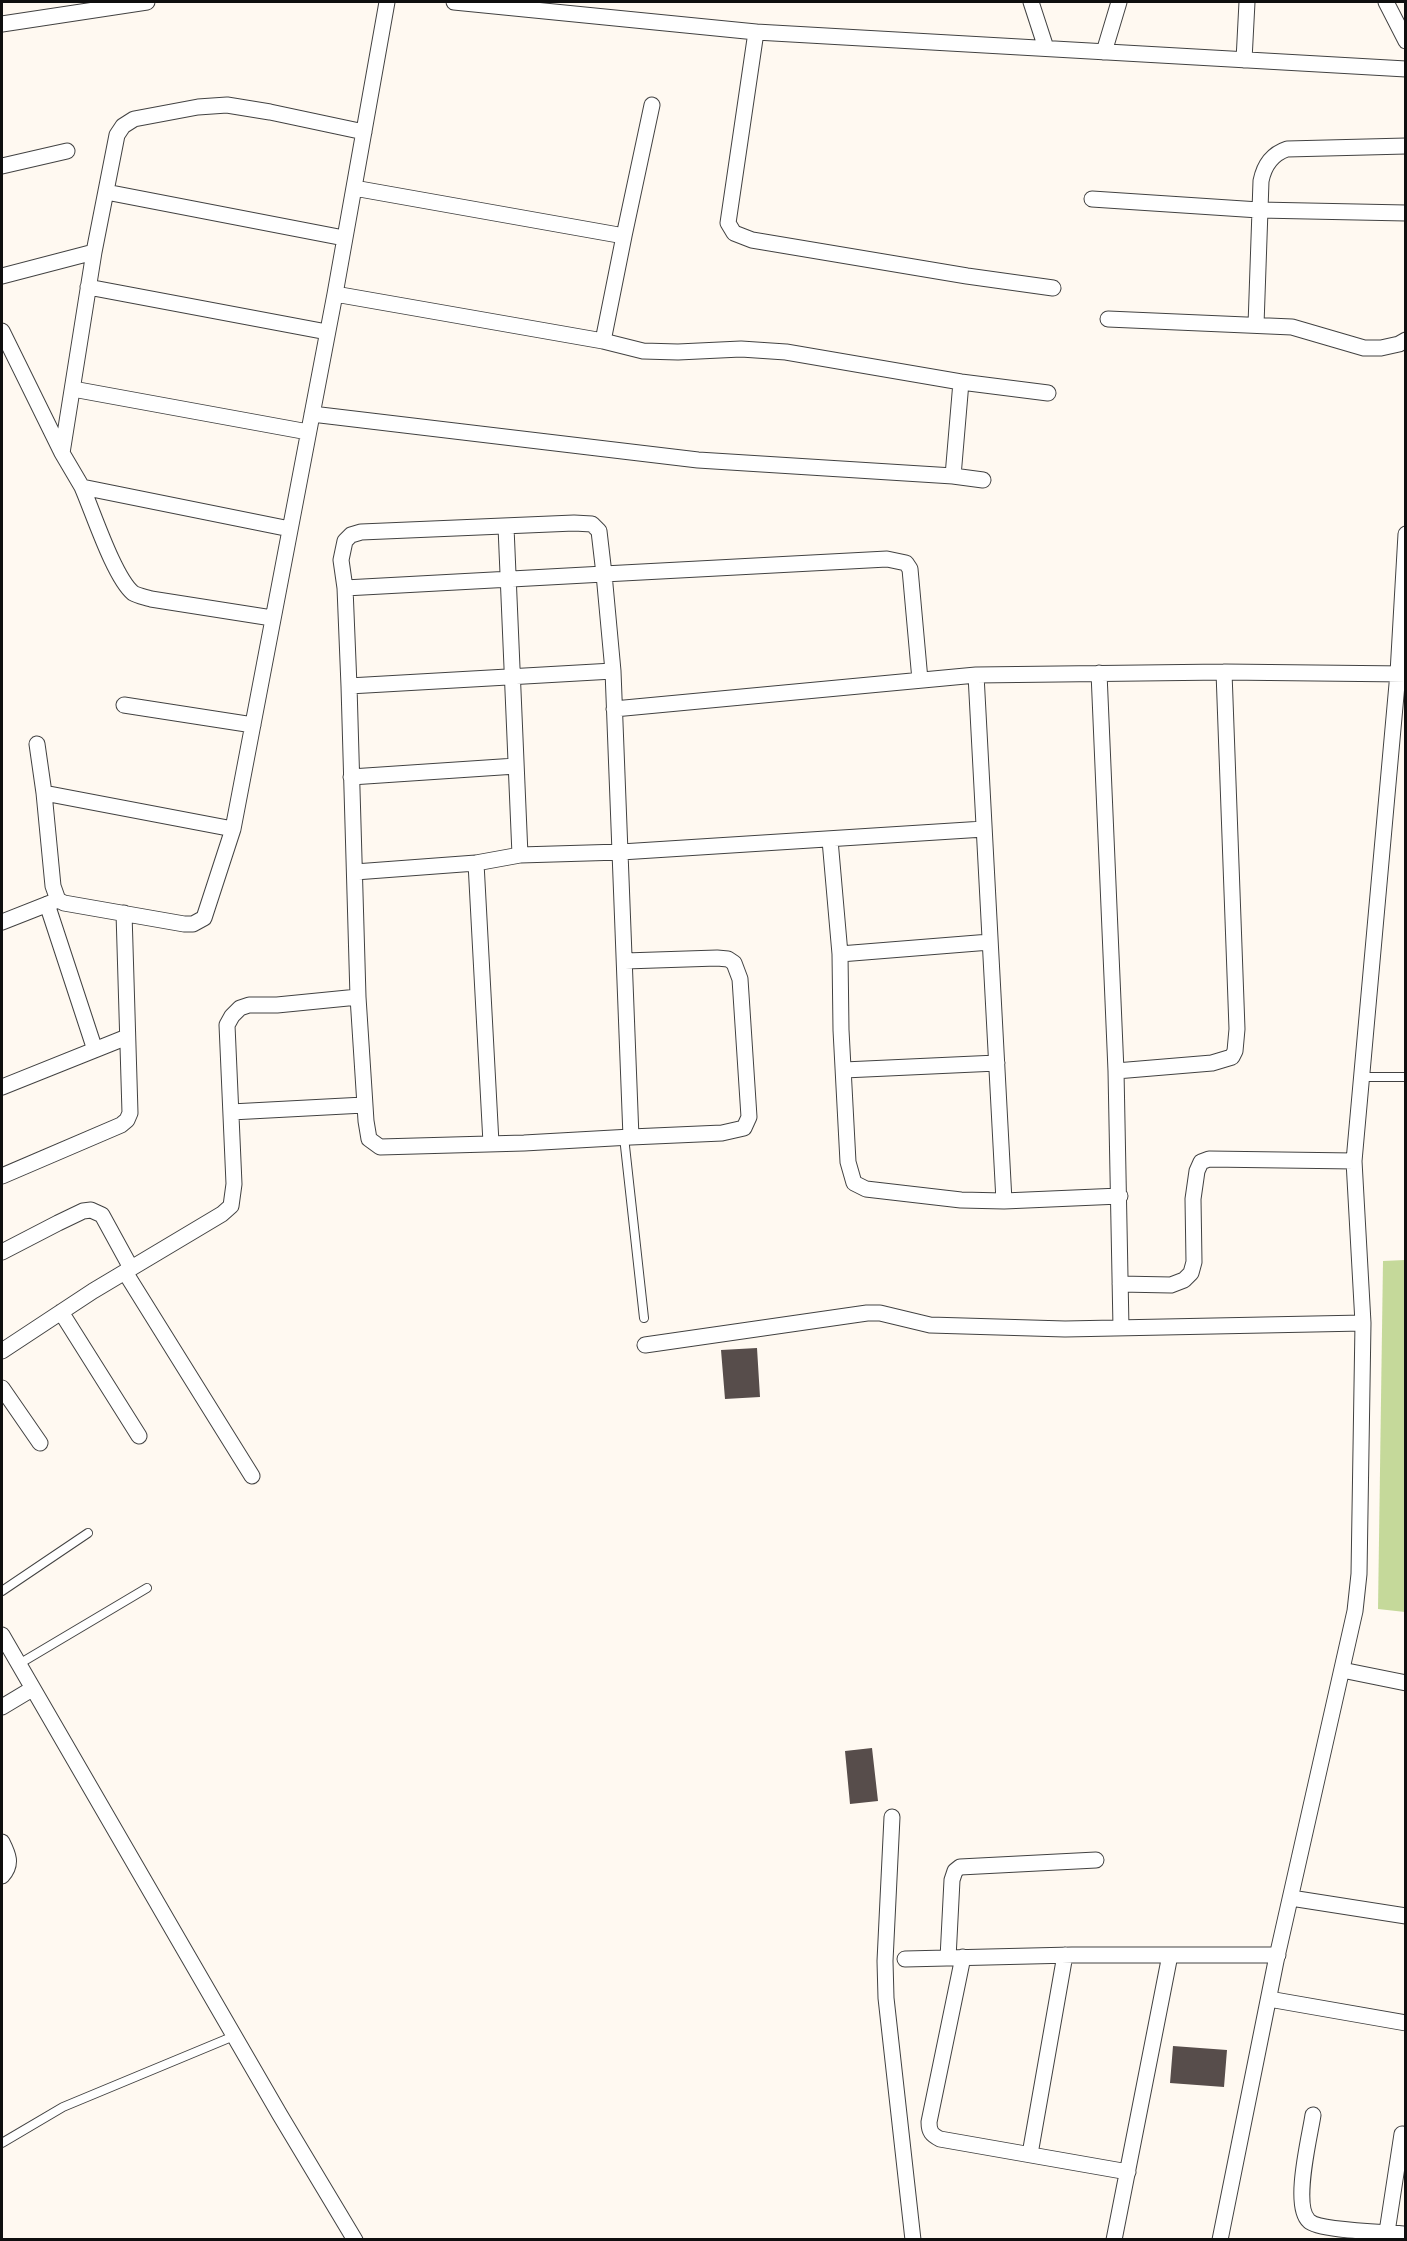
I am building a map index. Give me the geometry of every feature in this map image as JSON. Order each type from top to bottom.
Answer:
[{"type":"street","points":[[2,24],[147,2]]},
{"type":"street","points":[[2,922],[52,902],[184,924],[201,921],[208,908],[233,829],[335,294],[387,2]]},
{"type":"street","points":[[454,2],[756,32],[1406,69]]},
{"type":"street","points":[[1030,2],[1046,48]]},
{"type":"street","points":[[1104,52],[1119,2]]},
{"type":"street","points":[[1244,60],[1246,2]]},
{"type":"street","points":[[1386,2],[1406,41]]},
{"type":"street","points":[[756,32],[728,223],[734,233],[752,240],[1053,288]]},
{"type":"street","points":[[63,453],[93,252],[117,135],[123,126],[134,119],[198,106],[227,105],[270,111],[364,132]]},
{"type":"street","points":[[603,341],[652,105]]},
{"type":"street","points":[[1256,325],[1260,210],[1263,175],[1267,164],[1280,151],[1287,149],[1406,146]]},
{"type":"street","points":[[2,166],[68,151]]},
{"type":"street","points":[[354,188],[624,236]]},
{"type":"street","points":[[106,192],[344,238]]},
{"type":"street","points":[[1092,199],[1260,210],[1406,213]]},
{"type":"street","points":[[2,276],[93,252]]},
{"type":"street","points":[[88,287],[327,332]]},
{"type":"street","points":[[335,294],[603,341],[643,351],[741,349],[786,352],[961,382],[1048,393]]},
{"type":"street","points":[[1108,319],[1292,327],[1364,348],[1381,348],[1406,340]]},
{"type":"street","points":[[2,331],[82,487],[125,584],[135,594],[151,599],[272,618]]},
{"type":"street","points":[[953,476],[961,382]]},
{"type":"street","points":[[73,389],[308,432]]},
{"type":"street","points":[[312,414],[698,460],[953,476],[983,480]]},
{"type":"street","points":[[82,487],[290,529]]},
{"type":"street","points":[[625,961],[717,958],[728,959],[734,963],[740,979],[749,1117],[744,1128],[722,1133],[491,1143],[380,1147],[369,1139],[364,1105],[358,997],[349,686],[345,588],[341,560],[345,542],[351,535],[362,532],[574,523],[592,525],[599,531],[613,671],[625,961],[628,1137]]},
{"type":"street","points":[[506,527],[520,855]]},
{"type":"street","points":[[1220,2240],[1278,1955],[1355,1611],[1359,1574],[1363,1323],[1354,1161],[1402,674],[1406,534]]},
{"type":"street","points":[[345,588],[824,562],[887,559],[900,561],[906,563],[910,569],[920,680]]},
{"type":"street","points":[[349,686],[613,671]]},
{"type":"street","points":[[614,709],[976,675],[1224,672],[1402,674]]},
{"type":"street","points":[[1116,1071],[1212,1063],[1232,1057],[1235,1051],[1237,1029],[1224,672]]},
{"type":"street","points":[[1100,674],[1116,1071],[1121,1328]]},
{"type":"street","points":[[976,675],[1004,1201]]},
{"type":"street","points":[[124,705],[253,725]]},
{"type":"street","points":[[37,744],[54,886],[52,902],[95,1050]]},
{"type":"street","points":[[351,777],[516,766]]},
{"type":"street","points":[[44,793],[233,829]]},
{"type":"street","points":[[355,872],[476,863],[520,855],[621,852],[984,829]]},
{"type":"street","points":[[830,840],[840,954],[848,1162],[854,1183],[866,1189],[961,1200],[1004,1201],[1120,1196]]},
{"type":"street","points":[[476,863],[491,1143]]},
{"type":"street","points":[[2,1176],[121,1125],[127,1120],[130,1113],[124,914]]},
{"type":"street","points":[[840,954],[990,942]]},
{"type":"street","points":[[2,1351],[128,1270],[222,1214],[231,1206],[234,1184],[227,1025],[240,1008],[249,1005],[277,1005],[358,997]]},
{"type":"street","points":[[2,1087],[127,1037]]},
{"type":"street","points":[[844,1070],[997,1063]]},
{"type":"street","points":[[231,1112],[364,1105]]},
{"type":"street","points":[[1120,1284],[1171,1285],[1184,1280],[1191,1273],[1194,1262],[1193,1198],[1200,1162],[1209,1159],[1354,1161]]},
{"type":"street","points":[[2,1252],[66,1219],[91,1210],[102,1215],[128,1270],[252,1476]]},
{"type":"street","points":[[61,1312],[139,1436]]},
{"type":"street","points":[[645,1345],[867,1313],[880,1313],[930,1325],[1065,1329],[1363,1323]]},
{"type":"street","points":[[2,1388],[40,1443]]},
{"type":"street","points":[[2,1635],[355,2240]]},
{"type":"street","points":[[1342,1670],[1406,1683]]},
{"type":"street","points":[[2,1707],[32,1689]]},
{"type":"street","points":[[892,1817],[885,1961],[886,1998],[913,2240]]},
{"type":"street","points":[[2,1842],[8,1854],[9,1863],[2,1876]]},
{"type":"street","points":[[1096,1860],[960,1867],[955,1871],[952,1880],[956,1958],[929,2129],[940,2139],[1128,2172]]},
{"type":"street","points":[[1291,1898],[1406,1916]]},
{"type":"street","points":[[905,1959],[1065,1955],[1278,1955]]},
{"type":"street","points":[[1030,2154],[1065,1955]]},
{"type":"street","points":[[1114,2240],[1170,1955]]},
{"type":"street","points":[[1269,1999],[1406,2023]]},
{"type":"street","points":[[1313,2115],[1302,2189],[1305,2216],[1310,2222],[1331,2227],[1406,2234]]},
{"type":"street","points":[[1387,2232],[1402,2134]]},
{"type":"lane","points":[[1362,1077],[1406,1077]]},
{"type":"lane","points":[[628,1137],[644,1318]]},
{"type":"lane","points":[[2,1591],[88,1533]]},
{"type":"lane","points":[[19,1664],[147,1588]]},
{"type":"lane","points":[[2,2143],[63,2107],[234,2036]]},
{"type":"green space","points":[[1406,1260],[1405,1612],[1378,1609],[1383,1261]]},
{"type":"building","points":[[757,1348],[760,1397],[725,1399],[721,1350]]},
{"type":"building","points":[[872,1748],[878,1801],[850,1804],[845,1751]]},
{"type":"building","points":[[1173,2046],[1227,2050],[1224,2087],[1170,2083]]}]
